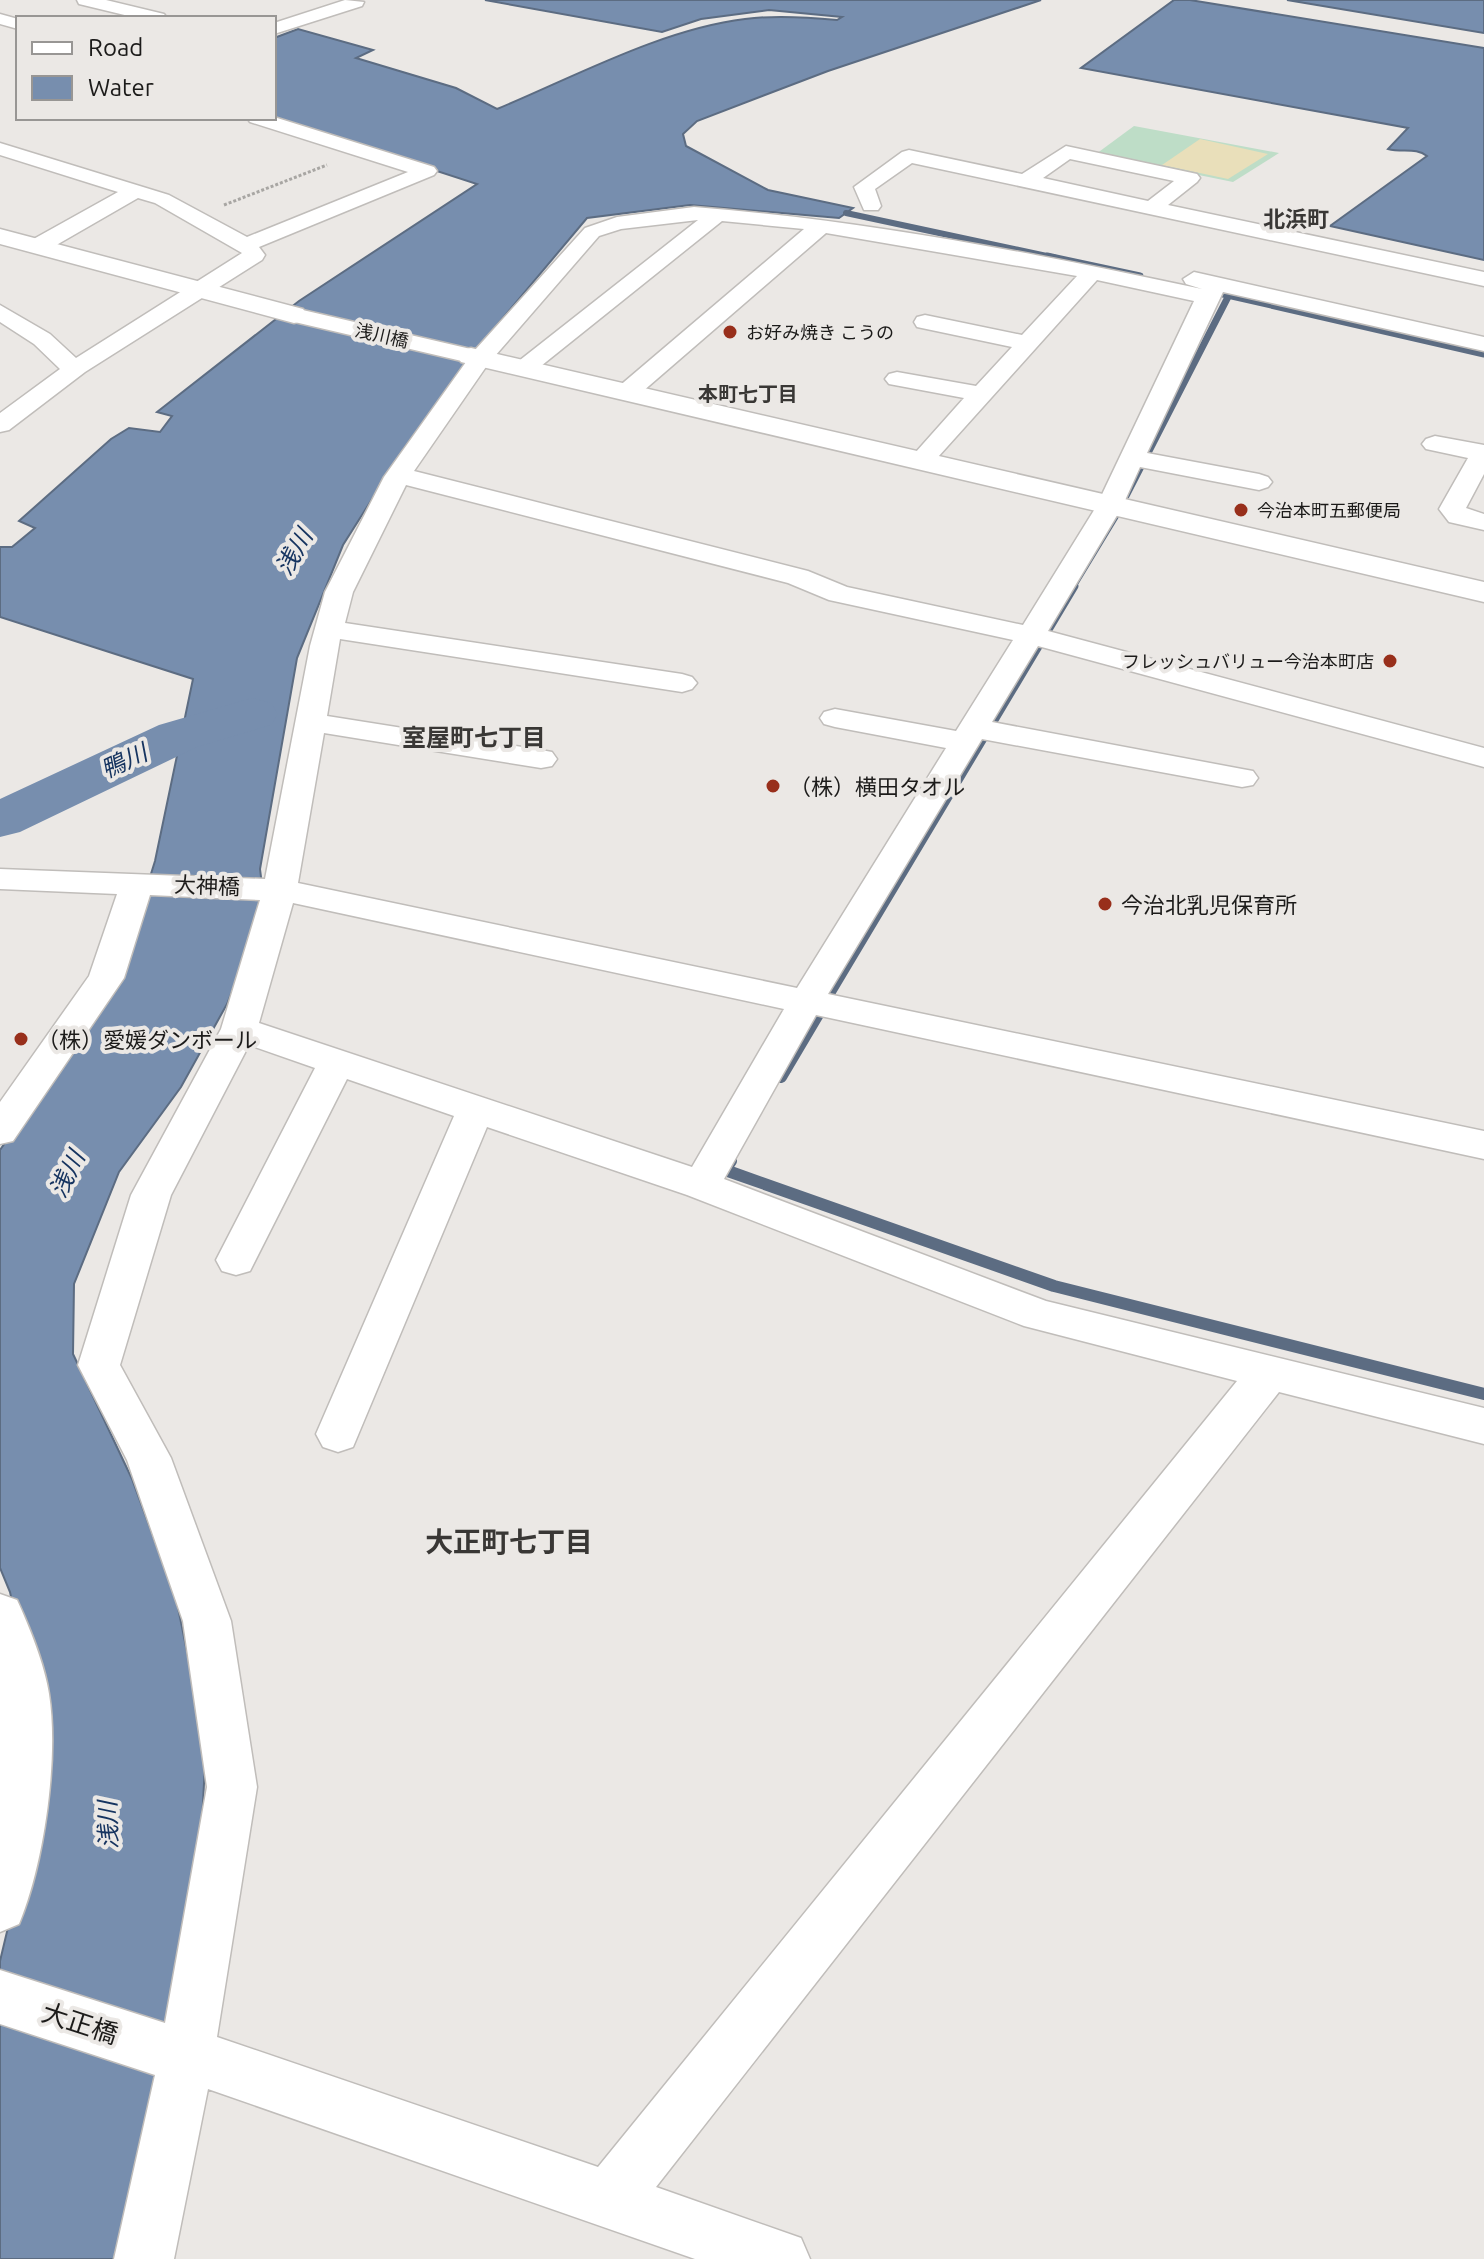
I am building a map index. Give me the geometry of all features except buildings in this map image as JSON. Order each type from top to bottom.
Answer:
[{"type":"street","points":[[85,0],[150,16]]},
{"type":"street","points":[[276,28],[356,2]]},
{"type":"street","points":[[246,245],[427,171],[264,120]]},
{"type":"street","points":[[0,149],[137,190],[246,245],[254,255],[74,369],[0,425]]},
{"type":"street","points":[[1026,181],[1066,152],[1190,178],[1151,209]]},
{"type":"street","points":[[859,217],[864,187],[909,156],[1484,279]]},
{"type":"street","points":[[1088,194],[1128,165]]},
{"type":"street","points":[[38,246],[137,190]]},
{"type":"street","points":[[144,2259],[174,2052],[232,1787],[207,1621],[149,1458],[99,1365],[151,1195],[239,1029],[310,722],[328,629],[339,592],[399,475],[475,357],[600,227],[673,215],[717,215],[822,225],[899,212]]},
{"type":"street","points":[[523,369],[717,215]]},
{"type":"street","points":[[859,217],[1092,272],[1218,284],[1484,364]]},
{"type":"street","points":[[626,393],[822,225]]},
{"type":"street","points":[[984,231],[1484,344]]},
{"type":"street","points":[[701,1185],[807,1000],[1109,507],[1218,284],[1259,232]]},
{"type":"street","points":[[0,236],[294,315]]},
{"type":"street","points":[[920,462],[1092,272]]},
{"type":"street","points":[[0,312],[42,339],[74,369]]},
{"type":"street","name":"浅川橋","points":[[294,315],[475,357]]},
{"type":"street","points":[[925,322],[1028,343]]},
{"type":"street","points":[[475,357],[1484,592]]},
{"type":"street","points":[[897,379],[981,394]]},
{"type":"street","points":[[1435,444],[1483,453],[1452,509],[1458,516],[1484,522]]},
{"type":"street","points":[[1132,458],[1259,482]]},
{"type":"street","points":[[399,475],[451,491],[798,577],[839,594],[1031,635],[1484,758]]},
{"type":"street","points":[[328,629],[682,683]]},
{"type":"street","points":[[835,718],[969,735],[1242,778]]},
{"type":"street","points":[[310,722],[541,759]]},
{"type":"street","name":"大神橋","points":[[0,879],[271,889],[1484,1145]]},
{"type":"street","points":[[0,1131],[106,978],[145,883]]},
{"type":"street","points":[[239,1029],[701,1185],[1039,1315],[1484,1426]]},
{"type":"street","points":[[236,1260],[337,1062]]},
{"type":"street","points":[[338,1434],[476,1109]]},
{"type":"street","points":[[609,2200],[1268,1374]]},
{"type":"street","points":[[0,1615],[25,1693],[26,1793],[0,1906]]},
{"type":"street","name":"大正橋","points":[[0,1997],[174,2052],[780,2259]]},
{"type":"path","points":[[193,216],[269,190],[361,150]]},
{"type":"green space","points":[[1134,126],[1279,153],[1233,182],[1096,154]]},
{"type":"sand","points":[[1200,139],[1268,154],[1228,179],[1162,165]]},
{"type":"water","name":"浅川","points":[[485,0],[1041,0],[828,71],[697,121],[683,134],[686,146],[768,190],[853,208],[839,218],[690,205],[587,218],[482,343],[405,447],[343,545],[297,658],[260,869],[265,909],[227,1004],[181,1087],[119,1172],[74,1284],[73,1354],[132,1479],[176,1598],[206,1744],[199,1881],[177,1994],[114,2259],[0,2259],[0,1961],[47,1764],[10,1592],[0,1568],[0,1150],[116,986],[155,861],[193,679],[0,617],[0,547],[12,547],[35,528],[19,521],[111,439],[129,428],[160,432],[172,416],[157,412],[299,301],[477,184],[276,119],[276,37],[298,29],[373,50],[356,58],[456,88],[497,109],[650,43],[714,24],[757,18],[837,20],[842,17],[769,10],[701,19],[662,32]]},
{"type":"water","points":[[1174,0],[1190,0],[1484,48],[1484,260],[1330,226],[1427,156],[1388,149],[1408,128],[1081,68]]},
{"type":"water","points":[[1287,0],[1484,0],[1484,33]]},
{"type":"waterway","points":[[846,213],[1056,258]]},
{"type":"waterway","points":[[1047,256],[1140,276]]},
{"type":"waterway","points":[[1223,294],[1229,295]]},
{"type":"waterway","points":[[1126,496],[1229,295]]},
{"type":"waterway","points":[[1229,295],[1484,354]]},
{"type":"waterway","points":[[1072,588],[1118,512]]},
{"type":"waterway","points":[[819,1013],[1074,586]]},
{"type":"waterway","name":"鴨川","points":[[0,820],[178,736],[252,714]]},
{"type":"waterway","points":[[781,1077],[820,1011]]},
{"type":"waterway","points":[[731,1161],[725,1170],[1054,1286],[1484,1394]]},
{"type":"place","name":"お好み焼き こうの","points":[[730,332]]},
{"type":"place","name":"今治本町五郵便局","points":[[1241,510]]},
{"type":"place","name":"フレッシュバリュー今治本町店","points":[[1390,661]]},
{"type":"place","name":"（株）横田タオル","points":[[773,786]]},
{"type":"place","name":"今治北乳児保育所","points":[[1105,904]]},
{"type":"place","name":"（株）愛媛ダンボール","points":[[21,1039]]},
{"type":"district","name":"北浜町","points":[[1296,218]]},
{"type":"district","name":"本町七丁目","points":[[748,393]]},
{"type":"district","name":"室屋町七丁目","points":[[474,737]]},
{"type":"district","name":"大正町七丁目","points":[[509,1541]]}]
